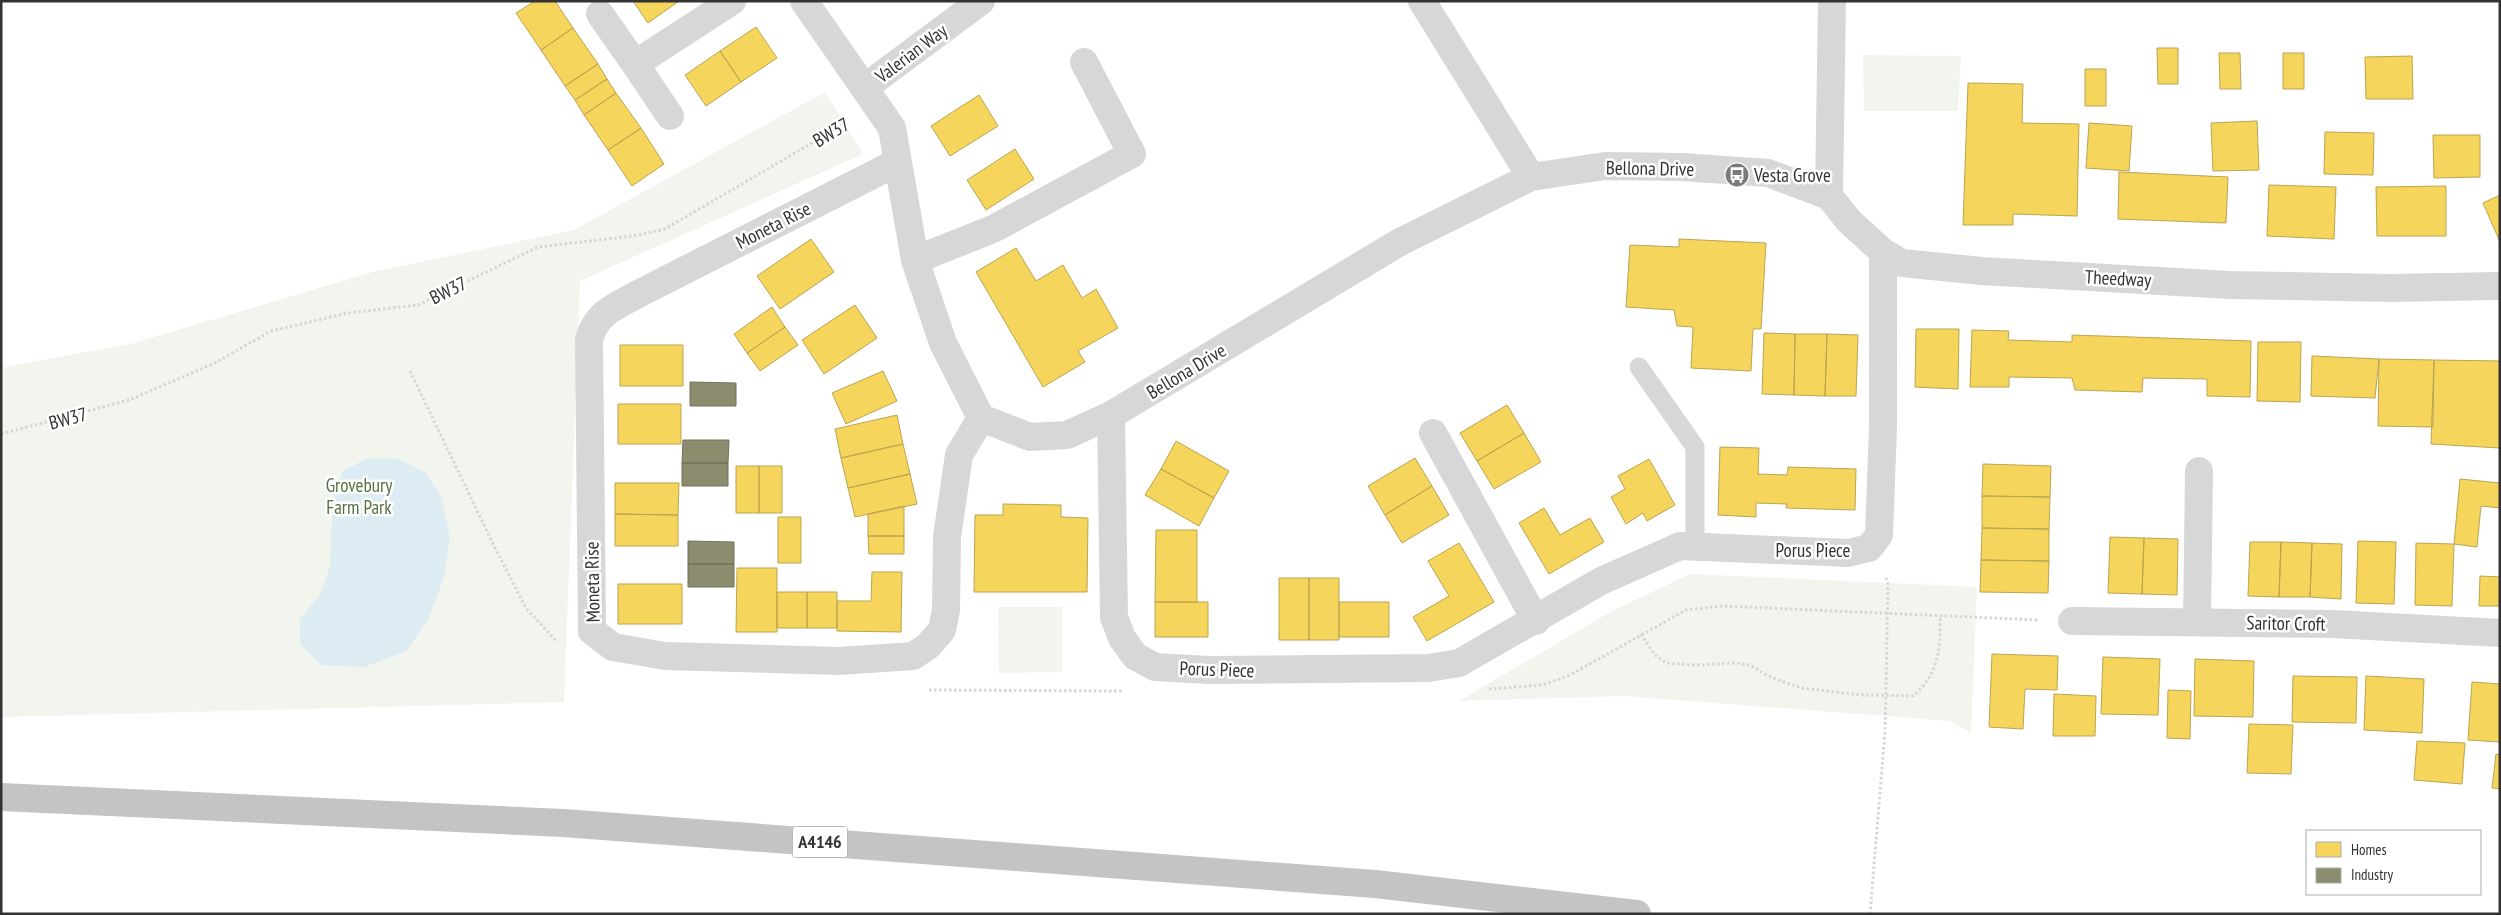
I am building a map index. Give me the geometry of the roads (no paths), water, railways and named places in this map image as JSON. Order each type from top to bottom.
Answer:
[{"type":"highway","name":"A4146","points":[[1,797],[563,823],[1375,884],[1637,914]]},
{"type":"street","points":[[635,64],[732,1]]},
{"type":"street","points":[[804,1],[892,128],[915,260],[943,343],[981,418]]},
{"type":"street","name":"Valerian Way","points":[[870,96],[981,1]]},
{"type":"street","points":[[1422,1],[1531,176]]},
{"type":"street","points":[[1829,196],[1832,1]]},
{"type":"street","points":[[600,14],[670,116]]},
{"type":"street","points":[[915,260],[993,229],[1132,154],[1084,62]]},
{"type":"street","name":"Moneta Rise","points":[[898,162],[638,294],[602,314],[593,325],[589,339],[592,631],[613,647],[665,656],[839,661],[913,656],[928,646],[942,630],[946,610],[947,537],[959,455],[981,418]]},
{"type":"street","name":"Bellona Drive","points":[[981,418],[1030,437],[1067,435],[1111,416],[1400,242],[1531,176],[1605,166],[1682,167],[1768,173],[1829,196]]},
{"type":"street","name":"Theedway","points":[[1829,196],[1849,221],[1883,252],[1902,263],[1982,271],[2220,284],[2390,288],[2500,286]]},
{"type":"street","name":"Porus Piece","points":[[1111,416],[1114,617],[1122,638],[1135,656],[1155,667],[1210,670],[1428,668],[1459,663],[1536,621],[1601,581],[1680,546],[1848,553],[1869,548],[1878,535],[1883,426],[1883,252]]},
{"type":"street","points":[[1432,433],[1536,621]]},
{"type":"street","points":[[2197,622],[2199,471]]},
{"type":"street","name":"Saritor Croft","points":[[2072,621],[2333,624],[2500,633]]},
{"type":"lane","points":[[1639,367],[1694,447],[1695,547]]},
{"type":"place","name":"Vesta Grove","points":[[1737,175]]},
{"type":"park label","name":"Grovebury Farm Park","points":[[359,496]]}]
